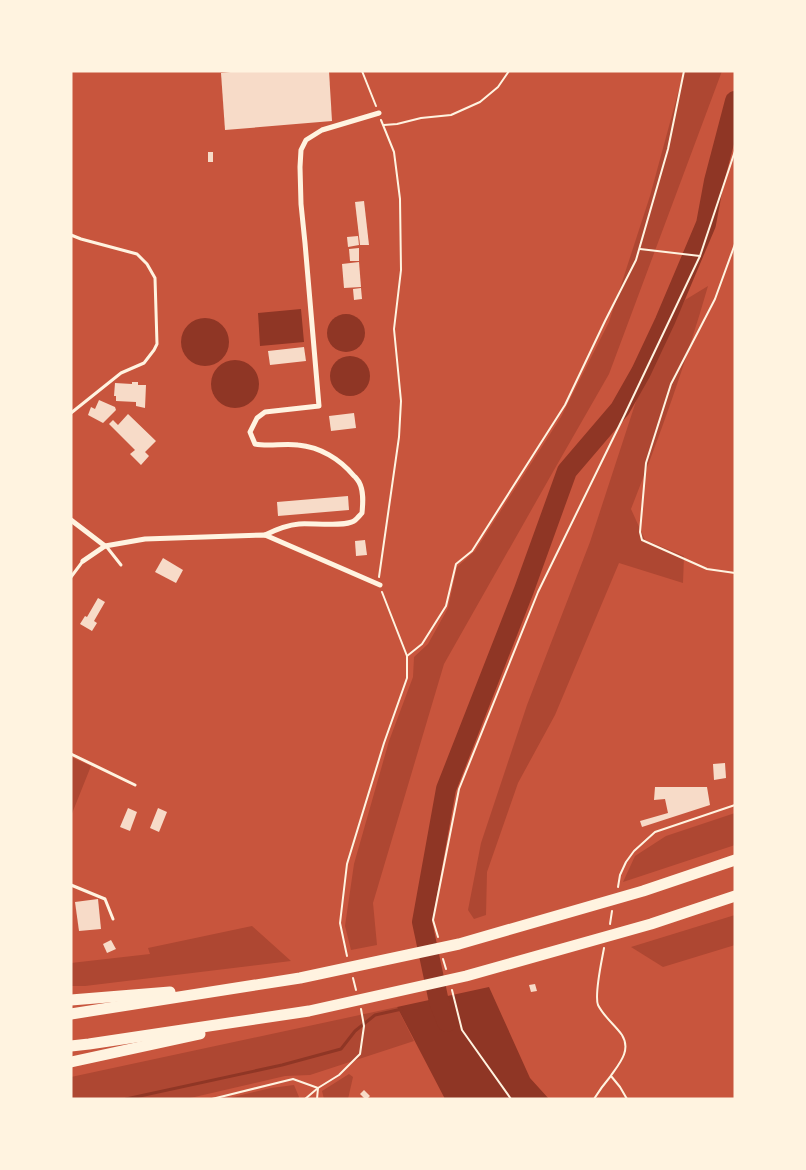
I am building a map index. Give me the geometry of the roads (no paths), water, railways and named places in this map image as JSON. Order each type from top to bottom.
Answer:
[{"type":"highway","points":[[71,1014],[300,978],[459,944],[644,891],[735,860]]},
{"type":"highway","points":[[71,1062],[466,976],[651,924],[735,896]]},
{"type":"highway","points":[[71,1000],[261,985]]},
{"type":"highway","points":[[71,1046],[309,1011]]},
{"type":"street","points":[[83,561],[105,546],[145,539],[265,535],[296,524],[353,522],[362,513],[364,500],[359,482],[346,466],[332,456],[314,448],[299,445],[265,446],[255,444],[250,432],[257,418],[265,412],[319,406],[306,243],[301,204],[301,150],[306,140],[322,130],[379,113]]},
{"type":"street","points":[[71,520],[105,546]]},
{"type":"street","points":[[265,535],[380,585]]},
{"type":"lane","points":[[71,235],[137,254],[147,264],[155,278],[157,344],[144,363],[121,373],[71,413]]},
{"type":"lane","points":[[105,546],[121,565]]},
{"type":"lane","points":[[71,577],[83,561]]},
{"type":"lane","points":[[71,754],[135,785]]},
{"type":"lane","points":[[71,885],[105,899],[113,919]]},
{"type":"waterway","points":[[447,1022],[439,1002],[422,922],[446,789],[524,590],[567,471],[620,409],[641,372],[706,224],[714,181],[735,101]]},
{"type":"waterway","points":[[126,1099],[282,1065],[341,1049],[355,1031],[375,1015],[402,1009]]}]
